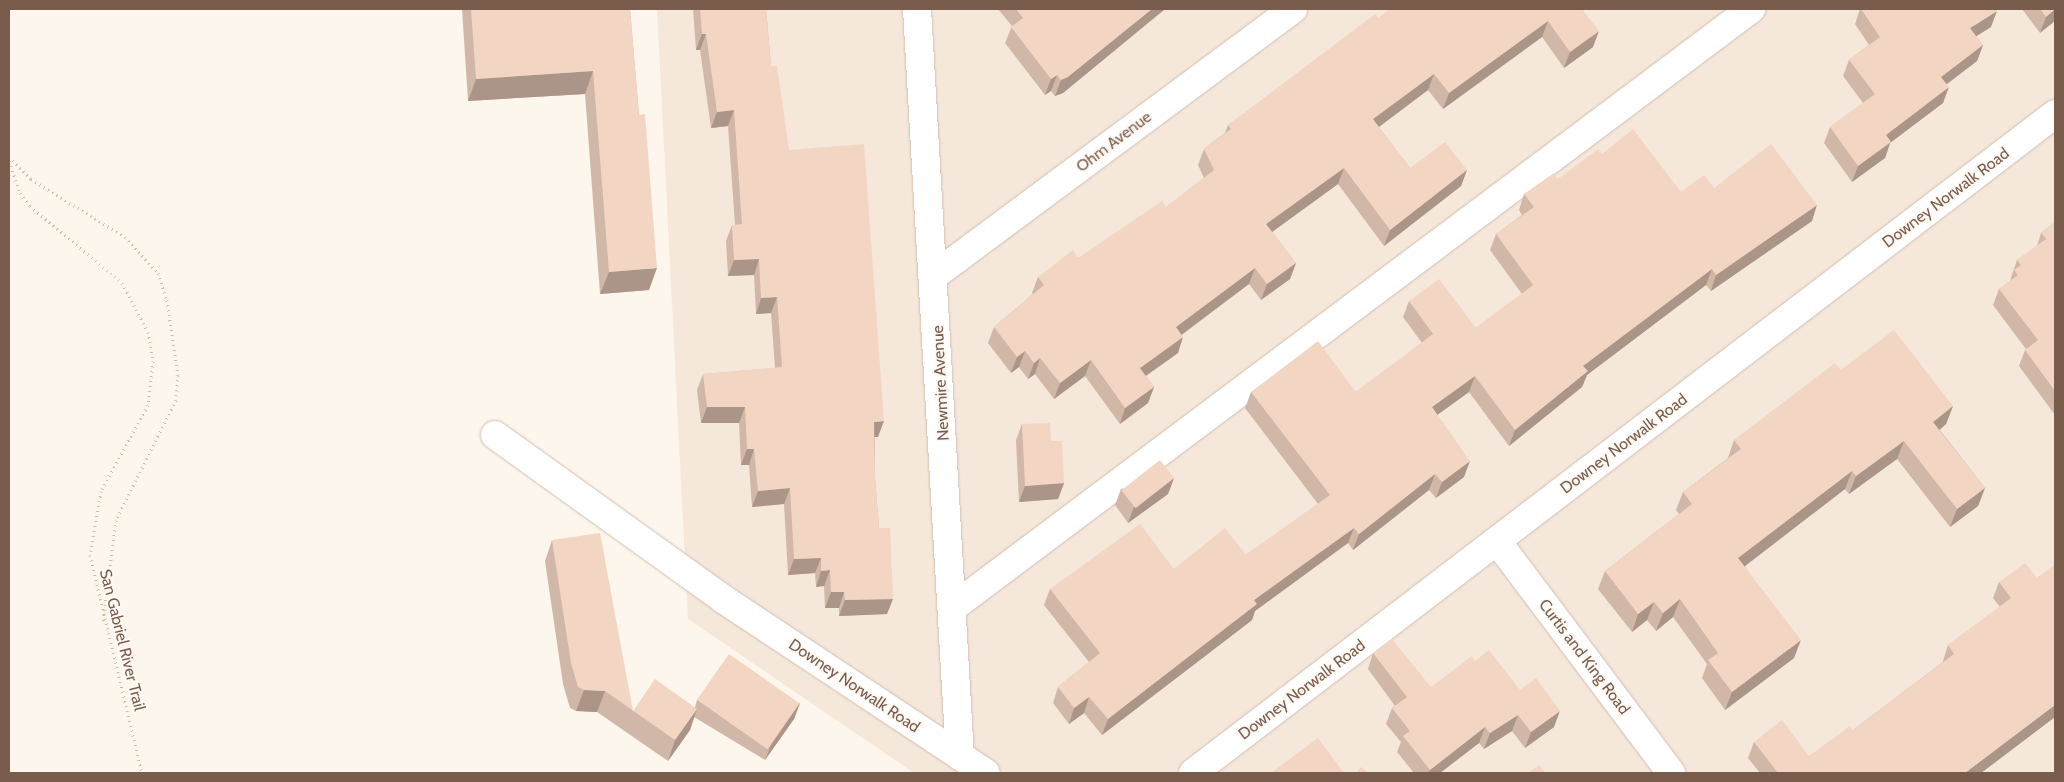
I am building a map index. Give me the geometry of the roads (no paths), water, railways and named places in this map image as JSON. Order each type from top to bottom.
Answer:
[{"type":"street","name":"Newmire Avenue","points":[[917,9],[935,275],[952,608],[976,768]]},
{"type":"street","name":"Ohm Avenue","points":[[935,275],[1293,9]]},
{"type":"street","points":[[952,608],[1751,9]]},
{"type":"street","name":"Downey Norwalk Road","points":[[1193,773],[2055,114]]},
{"type":"street","name":"Downey Norwalk Road","points":[[495,435],[723,599],[976,768]]},
{"type":"street","name":"Curtis and King Road","points":[[1497,541],[1671,773]]}]
